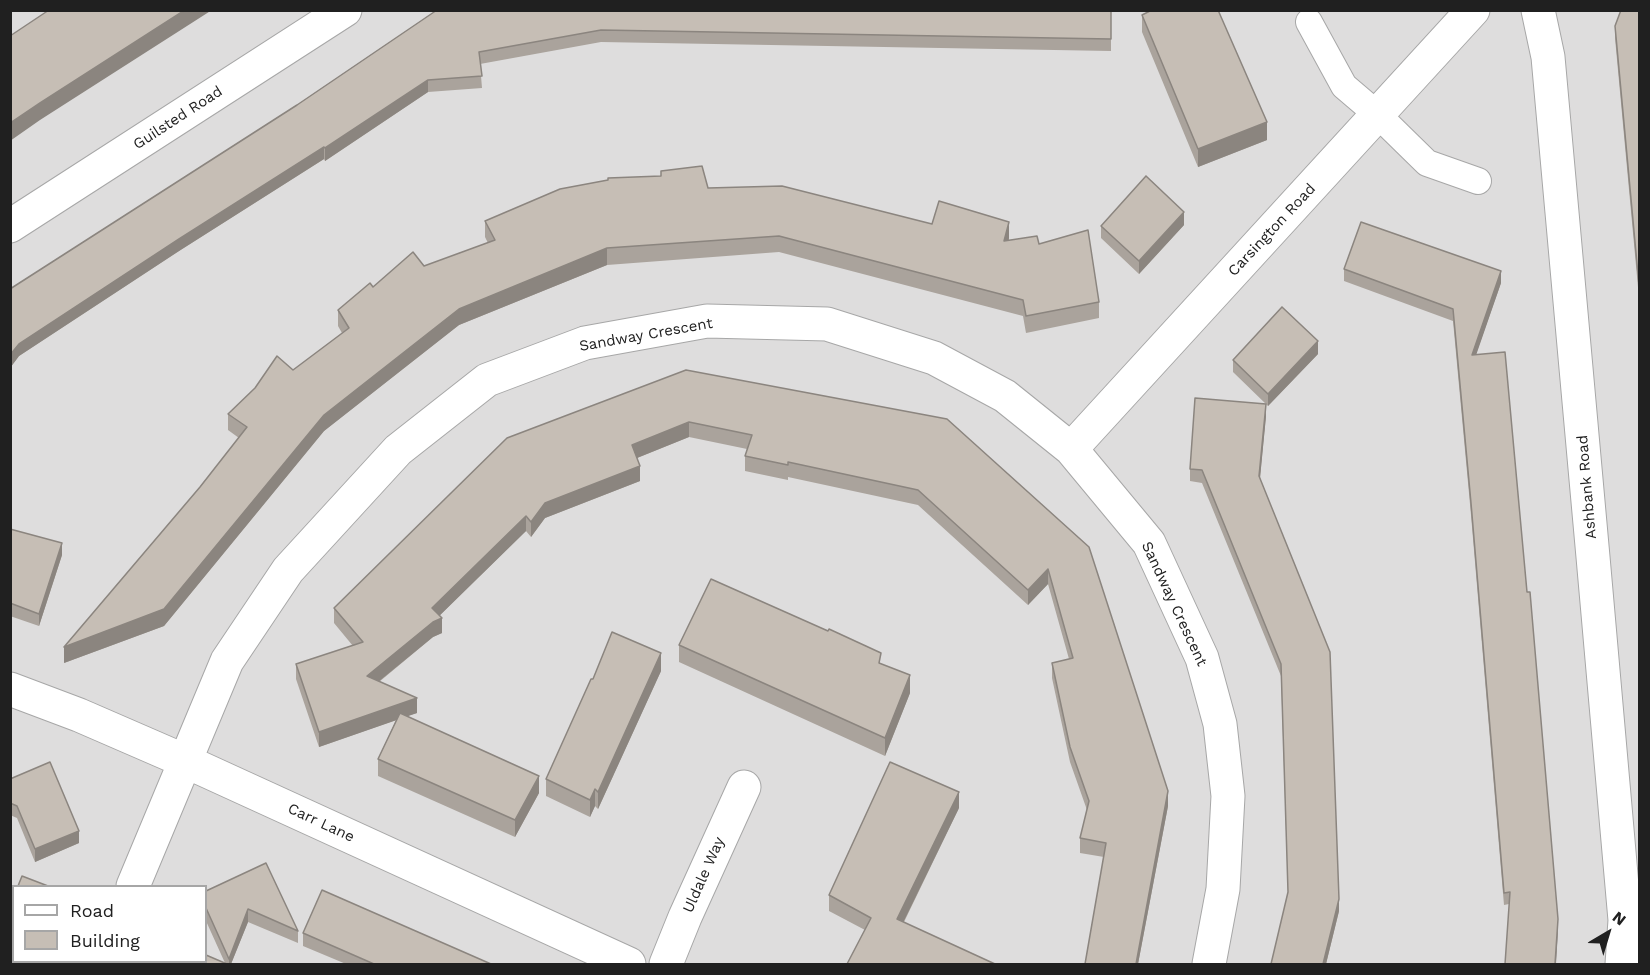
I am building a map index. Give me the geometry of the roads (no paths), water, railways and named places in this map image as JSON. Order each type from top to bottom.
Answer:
[{"type":"street","name":"Guilsted Road","points":[[10,226],[345,10]]},
{"type":"street","name":"Carsington Road","points":[[1071,448],[1473,10]]},
{"type":"street","name":"Ashbank Road","points":[[1538,10],[1548,57],[1593,556],[1625,920],[1622,964]]},
{"type":"street","name":"Sandway Crescent","points":[[133,885],[227,661],[288,570],[398,450],[487,380],[585,343],[707,321],[827,324],[934,358],[1005,396],[1071,448],[1149,543],[1202,658],[1220,724],[1228,796],[1223,889],[1209,964]]},
{"type":"street","name":"Carr Lane","points":[[10,689],[79,715],[185,761],[629,964]]},
{"type":"street","name":"Uldale Way","points":[[666,964],[744,787]]},
{"type":"lane","points":[[1308,22],[1344,86],[1378,115],[1427,163],[1478,181]]}]
